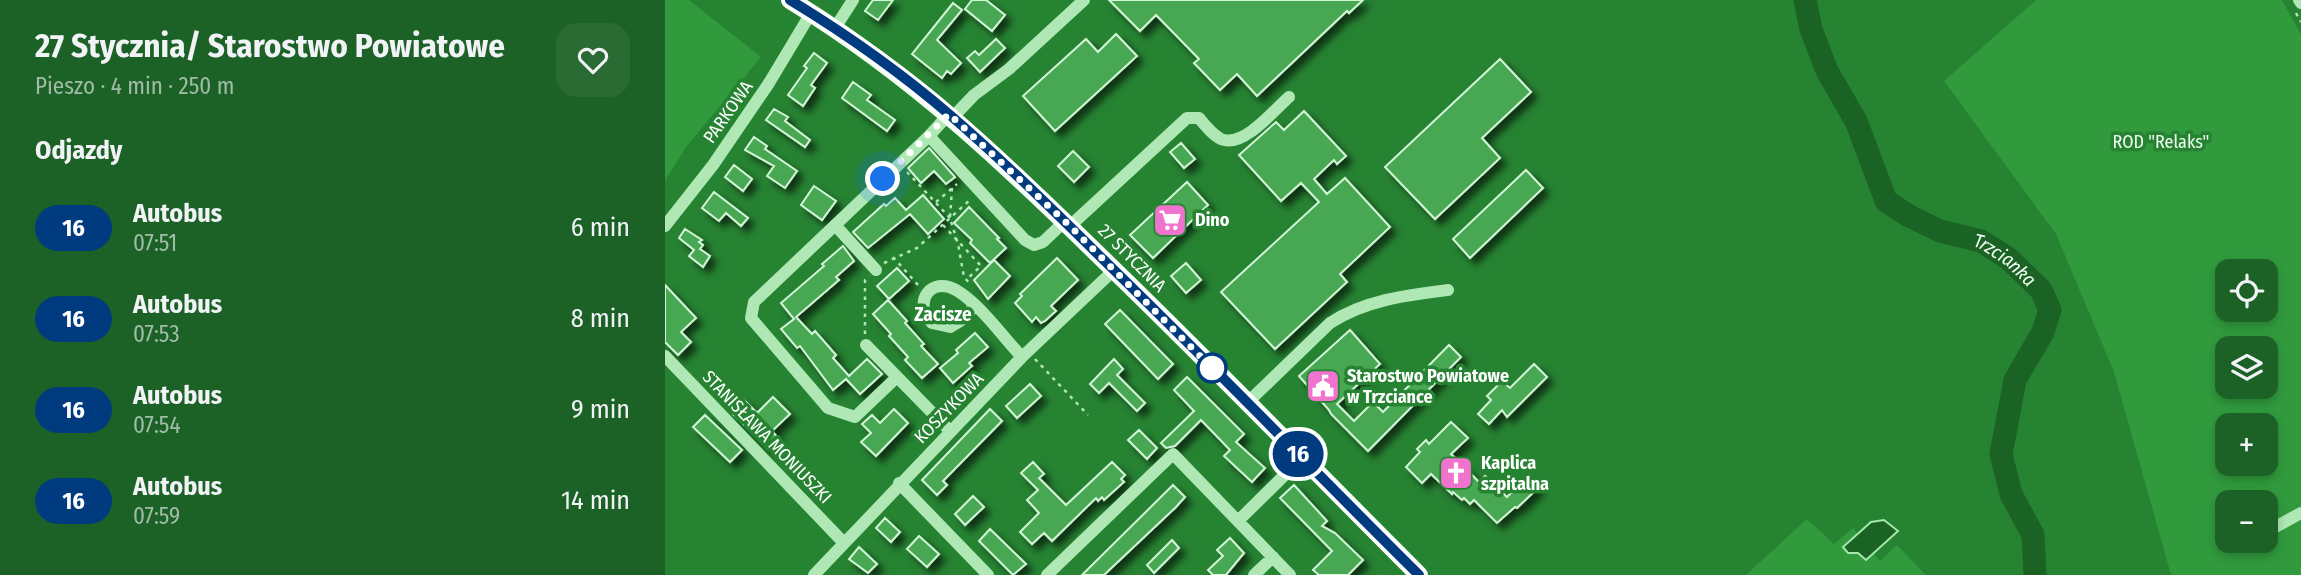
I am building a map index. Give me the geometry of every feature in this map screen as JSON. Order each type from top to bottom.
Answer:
[{"type":"main road","name":"27 STYCZNIA","points":[[790,0],[835,27],[951,116],[1114,270],[1419,575]]},
{"type":"street","points":[[835,27],[853,0]]},
{"type":"street","points":[[897,377],[855,417],[828,408],[751,318],[754,302],[929,136],[974,95],[1009,69],[1084,0]]},
{"type":"street","name":"PARKOWA","points":[[665,226],[713,164],[762,93],[811,13]]},
{"type":"street","points":[[929,136],[1025,240],[1034,245],[1043,242],[1067,224],[1187,118],[1199,118],[1217,136],[1224,140],[1233,140],[1248,134],[1289,97]]},
{"type":"street","points":[[835,225],[876,270]]},
{"type":"street","name":"KOSZYKOWA","points":[[814,575],[1025,354],[1114,270]]},
{"type":"street","points":[[975,306],[950,327],[932,323],[922,309],[928,293],[936,286],[945,285],[958,291],[975,306],[1025,354]]},
{"type":"street","points":[[1247,403],[1330,323],[1343,315],[1396,296],[1448,290]]},
{"type":"street","points":[[866,345],[950,431]]},
{"type":"street","name":"STANISŁAWA MONIUSZKI","points":[[665,356],[844,542]]},
{"type":"street","points":[[1047,575],[1173,454],[1290,575]]},
{"type":"street","points":[[1238,521],[1301,458]]},
{"type":"street","points":[[899,483],[988,575]]},
{"type":"street","points":[[2278,525],[2301,513]]},
{"type":"street","points":[[1254,575],[1273,557]]},
{"type":"path","points":[[899,164],[950,218]]},
{"type":"path","points":[[952,188],[950,218],[958,242],[964,277],[976,290]]},
{"type":"path","points":[[866,345],[863,322],[865,280],[893,257],[916,248],[980,191]]},
{"type":"path","points":[[943,225],[981,266],[967,280]]},
{"type":"path","points":[[893,257],[922,290],[928,293]]},
{"type":"path","points":[[1025,354],[1088,415]]},
{"type":"green space","points":[[665,0],[689,0],[761,57],[686,147],[665,181]]},
{"type":"green space","name":"ROD \"Relaks\"","points":[[2036,0],[2282,0],[2301,35],[2301,575],[2171,575],[2114,372],[2056,234],[1944,81]]},
{"type":"green space","points":[[1807,519],[1834,544],[1853,528],[1880,561],[1897,545],[1926,575],[1746,575]]},
{"type":"shaded area","points":[[1884,520],[1898,531],[1866,560],[1858,553],[1848,553],[1843,547],[1871,522]]},
{"type":"building","points":[[873,0],[893,0],[878,20],[865,11]]},
{"type":"building","points":[[972,0],[986,0],[1005,15],[992,31],[965,9]]},
{"type":"building","points":[[1109,0],[1363,0],[1349,13],[1347,11],[1257,96],[1237,74],[1220,90],[1194,63],[1199,59],[1156,15],[1140,31]]},
{"type":"building","points":[[953,3],[962,10],[937,40],[961,63],[951,74],[947,71],[942,78],[912,54]]},
{"type":"building","points":[[1116,34],[1137,56],[1055,131],[1023,96],[1086,39],[1098,52]]},
{"type":"building","points":[[996,39],[1005,48],[980,72],[967,58],[975,51],[979,55]]},
{"type":"building","points":[[814,53],[827,63],[811,85],[815,88],[803,106],[788,95]]},
{"type":"building","points":[[1500,59],[1531,92],[1482,138],[1500,158],[1435,219],[1385,167]]},
{"type":"building","points":[[853,82],[871,95],[867,100],[895,120],[887,131],[842,98]]},
{"type":"building","points":[[774,109],[788,117],[785,121],[810,140],[805,147],[766,120]]},
{"type":"building","points":[[1304,111],[1346,156],[1337,164],[1334,160],[1314,179],[1327,194],[1345,178],[1390,227],[1340,274],[1347,282],[1275,349],[1221,292],[1319,202],[1301,183],[1281,201],[1239,155],[1276,122],[1284,130]]},
{"type":"building","points":[[754,137],[767,146],[765,149],[797,171],[785,188],[767,176],[774,166],[745,150]]},
{"type":"building","points":[[1181,143],[1195,159],[1184,168],[1170,152]]},
{"type":"building","points":[[929,148],[955,177],[946,184],[934,171],[921,183],[908,168]]},
{"type":"building","points":[[1073,151],[1089,167],[1074,182],[1058,166]]},
{"type":"building","points":[[734,165],[752,179],[743,191],[725,177]]},
{"type":"building","points":[[1526,170],[1543,188],[1470,258],[1453,239]]},
{"type":"building","name":"Dino","points":[[1187,182],[1208,205],[1153,258],[1130,235]]},
{"type":"building","points":[[814,186],[836,201],[822,220],[801,205]]},
{"type":"building","points":[[714,192],[748,218],[741,226],[726,213],[719,221],[702,208]]},
{"type":"building","points":[[923,195],[944,219],[928,234],[910,214],[868,248],[853,232],[884,204],[886,206],[895,198],[906,210]]},
{"type":"building","points":[[969,207],[1006,248],[990,263],[954,223]]},
{"type":"building","points":[[685,229],[702,240],[699,242],[703,245],[700,249],[710,256],[703,267],[689,256],[694,250],[679,238]]},
{"type":"building","points":[[843,246],[854,261],[836,277],[839,280],[796,317],[812,334],[815,331],[836,355],[833,358],[849,376],[867,359],[882,374],[860,394],[846,379],[833,390],[800,346],[797,348],[781,329],[794,319],[781,303]]},
{"type":"building","points":[[1057,258],[1078,280],[1051,306],[1056,311],[1041,323],[1036,317],[1032,322],[1015,303],[1022,296],[1020,294]]},
{"type":"building","points":[[994,260],[1010,276],[988,299],[974,280]]},
{"type":"building","points":[[1186,263],[1201,280],[1186,293],[1171,276]]},
{"type":"building","points":[[897,268],[909,281],[889,299],[877,286]]},
{"type":"building","points":[[665,285],[696,318],[681,332],[691,342],[678,355],[665,342]]},
{"type":"building","points":[[888,300],[924,344],[921,346],[938,364],[922,378],[905,360],[908,357],[873,314]]},
{"type":"building","points":[[1120,310],[1173,364],[1158,379],[1105,324]]},
{"type":"building","points":[[1350,330],[1380,364],[1337,404],[1354,421],[1373,402],[1383,412],[1449,345],[1461,357],[1368,451],[1331,414],[1299,376]]},
{"type":"building","points":[[975,333],[988,347],[969,363],[972,366],[953,383],[940,368],[958,353],[956,350]]},
{"type":"building","points":[[1114,359],[1123,369],[1117,375],[1145,403],[1137,411],[1109,383],[1099,393],[1090,384]]},
{"type":"building","points":[[1534,364],[1547,377],[1507,417],[1502,410],[1489,424],[1478,414],[1491,400],[1487,396],[1502,381],[1510,388]]},
{"type":"building","points":[[1187,377],[1244,434],[1236,442],[1265,468],[1252,482],[1224,456],[1230,450],[1201,420],[1175,446],[1166,448],[1161,443],[1194,411],[1174,390]]},
{"type":"building","points":[[1030,384],[1041,396],[1017,418],[1006,406]]},
{"type":"building","points":[[773,397],[790,414],[772,431],[778,438],[768,448],[731,412],[744,400],[757,413]]},
{"type":"building","points":[[894,409],[908,423],[876,456],[861,442],[871,433],[862,424],[872,415],[880,423]]},
{"type":"building","points":[[990,409],[1002,421],[943,481],[947,485],[937,495],[922,480]]},
{"type":"building","points":[[705,415],[742,450],[730,462],[693,427]]},
{"type":"building","points":[[1451,422],[1468,438],[1451,454],[1479,482],[1485,476],[1507,497],[1527,477],[1538,488],[1497,523],[1474,500],[1470,504],[1464,498],[1462,500],[1453,492],[1452,494],[1431,474],[1422,483],[1406,467],[1420,452],[1417,449],[1426,440],[1429,444]]},
{"type":"building","points":[[1139,430],[1157,448],[1147,459],[1128,440]]},
{"type":"building","points":[[1033,462],[1044,474],[1039,478],[1066,505],[1112,462],[1125,475],[1121,479],[1124,482],[1104,500],[1102,497],[1098,501],[1096,498],[1052,541],[1044,533],[1032,544],[1020,532],[1039,513],[1027,500],[1038,490],[1021,473]]},
{"type":"building","points":[[1173,485],[1185,497],[1176,507],[1104,575],[1082,575]]},
{"type":"building","points":[[1294,485],[1327,521],[1322,526],[1335,533],[1363,560],[1348,575],[1319,575],[1313,570],[1332,551],[1280,498]]},
{"type":"building","points":[[973,496],[984,507],[965,525],[955,514]]},
{"type":"building","points":[[885,518],[900,532],[891,542],[876,528]]},
{"type":"building","points":[[990,529],[1026,564],[1013,575],[979,541]]},
{"type":"building","points":[[919,536],[939,554],[927,567],[907,549]]},
{"type":"building","points":[[1230,538],[1244,553],[1226,575],[1213,575],[1208,570],[1223,556],[1217,550]]},
{"type":"building","points":[[1172,540],[1179,548],[1154,573],[1147,565]]},
{"type":"building","points":[[859,547],[877,564],[868,573],[849,559]]},
{"type":"waterway","name":"Trzcianka","points":[[1805,0],[1811,29],[1827,71],[1856,121],[1886,201],[1940,231],[1981,241],[2009,259],[2041,290],[2050,310],[2043,332],[2015,380],[2001,454],[2011,494],[2033,535],[2035,575]]},
{"type":"bus line","name":"16","points":[[790,0],[835,27],[893,70],[949,114],[1011,170],[1135,290],[1419,575]]},
{"type":"place","name":"Dino","points":[[1170,220]]},
{"type":"place","name":"Starostwo Powiatowe w Trzciance","points":[[1323,386]]},
{"type":"place","name":"Kaplica szpitalna","points":[[1456,473]]},
{"type":"district","name":"Zacisze","points":[[943,314]]},
{"type":"route","points":[[883,179],[949,114],[1070,226],[1212,368]]}]
